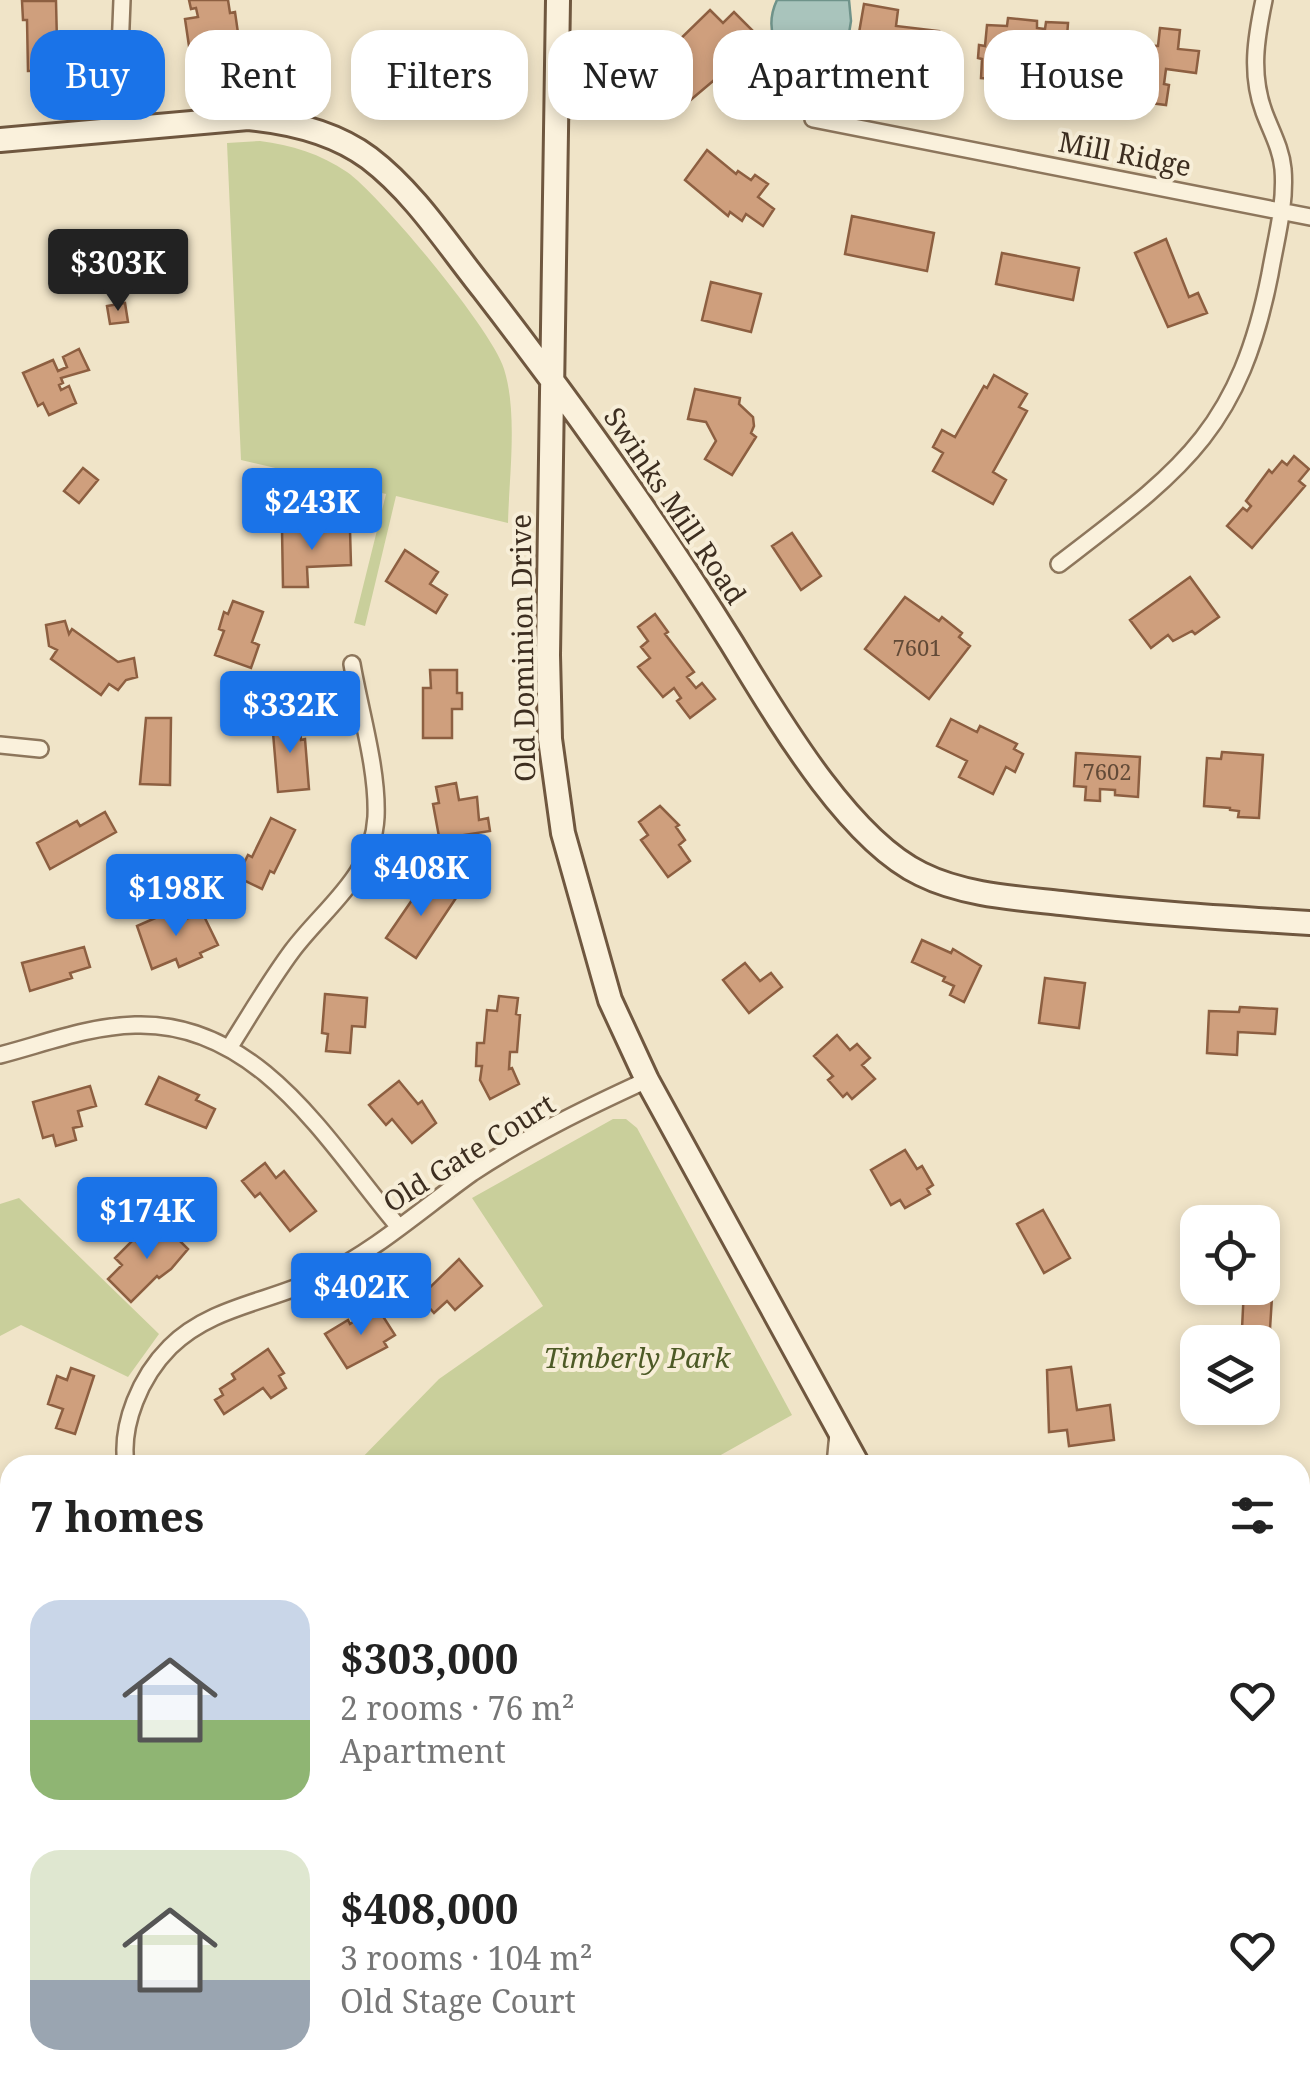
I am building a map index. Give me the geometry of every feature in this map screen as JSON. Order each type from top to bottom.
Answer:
[{"type":"street","points":[[118,128],[122,0]]},
{"type":"street","name":"Old Dominion Drive","points":[[558,0],[548,656],[555,784],[570,868],[600,972],[647,1080],[852,1455]]},
{"type":"street","points":[[1059,564],[1170,476],[1214,427],[1241,378],[1254,343],[1282,210],[1282,160],[1256,84],[1256,44],[1264,0]]},
{"type":"street","name":"Swinks Mill Road","points":[[0,140],[248,118],[276,120],[345,143],[392,177],[414,202],[551,378],[692,579],[823,781],[874,842],[896,860],[946,885],[1027,899],[1310,923]]},
{"type":"street","name":"Mill Ridge","points":[[818,120],[1310,217]]},
{"type":"street","points":[[229,1048],[299,942],[352,884],[372,842],[375,793],[352,664]]},
{"type":"street","points":[[0,745],[40,749]]},
{"type":"street","points":[[0,1056],[92,1031],[133,1025],[167,1026],[202,1036],[229,1048],[285,1090],[398,1226]]},
{"type":"street","name":"Old Gate Court","points":[[126,1455],[126,1436],[141,1388],[170,1347],[214,1317],[320,1278],[501,1156],[647,1080]]},
{"type":"street","points":[[836,1455],[838,1429]]},
{"type":"green space","points":[[260,141],[316,155],[363,186],[409,235],[480,326],[504,369],[508,386],[512,425],[508,523],[396,496],[365,626],[354,623],[386,494],[241,460],[227,143]]},
{"type":"green space","name":"Timberly Park","points":[[613,1119],[626,1119],[637,1128],[792,1415],[721,1455],[365,1455],[439,1379],[543,1306],[472,1198]]},
{"type":"green space","points":[[19,1198],[159,1334],[128,1377],[21,1325],[0,1336],[0,1204]]},
{"type":"water","points":[[777,0],[849,0],[850,30],[772,30]]},
{"type":"building","points":[[189,0],[228,0],[230,13],[235,12],[238,30],[187,30],[185,19],[198,17],[196,8],[191,9]]},
{"type":"building","points":[[22,1],[56,1],[57,30],[30,30],[30,71],[27,20],[23,20]]},
{"type":"building","points":[[864,4],[898,10],[896,26],[930,30],[859,30]]},
{"type":"building","points":[[710,10],[723,23],[734,12],[752,30],[713,30],[713,81],[693,98],[693,30],[689,30]]},
{"type":"building","points":[[1008,18],[1037,21],[1037,28],[1045,29],[1046,22],[1068,23],[1068,30],[987,30],[987,25],[1007,26]]},
{"type":"building","points":[[1160,28],[1180,30],[1178,49],[1199,51],[1196,73],[1166,69],[1166,105],[1159,104]]},
{"type":"building","points":[[979,45],[984,46],[984,78],[981,78]]},
{"type":"building","points":[[707,150],[736,174],[738,171],[751,180],[755,175],[768,184],[758,197],[774,209],[763,226],[746,214],[742,221],[730,212],[728,216],[685,180]]},
{"type":"building","points":[[852,216],[934,233],[927,271],[845,254]]},
{"type":"building","points":[[1166,239],[1189,297],[1198,293],[1207,313],[1168,327],[1135,253]]},
{"type":"building","points":[[1002,253],[1079,268],[1073,300],[996,284]]},
{"type":"building","points":[[711,282],[761,294],[751,332],[702,320]]},
{"type":"building","points":[[125,303],[128,322],[110,324],[107,306]]},
{"type":"building","points":[[79,349],[89,370],[61,378],[63,383],[59,385],[61,390],[69,386],[76,403],[49,415],[43,403],[38,406],[23,373],[53,360],[58,371],[67,367],[63,357]]},
{"type":"building","points":[[994,375],[1027,394],[1019,407],[1027,411],[993,472],[1006,480],[993,504],[933,471],[943,453],[933,447],[942,430],[955,437]]},
{"type":"building","points":[[695,389],[740,398],[739,404],[753,417],[751,433],[756,437],[732,475],[705,459],[716,441],[706,422],[688,419]]},
{"type":"building","points":[[1294,456],[1309,469],[1299,481],[1305,486],[1252,548],[1227,526],[1243,508],[1247,511],[1251,506],[1246,501],[1269,470],[1272,473],[1282,461],[1287,465]]},
{"type":"building","points":[[83,468],[98,480],[79,503],[64,491]]},
{"type":"building","points":[[282,529],[350,530],[351,565],[307,567],[308,587],[283,587]]},
{"type":"building","points":[[792,533],[821,576],[801,590],[772,546]]},
{"type":"building","points":[[405,550],[438,572],[430,584],[447,595],[436,613],[386,581]]},
{"type":"building","points":[[1190,577],[1219,617],[1195,634],[1192,631],[1173,641],[1168,635],[1151,648],[1130,620]]},
{"type":"building","points":[[905,597],[939,621],[942,617],[962,633],[959,637],[970,646],[929,699],[865,649]]},
{"type":"building","points":[[233,601],[263,612],[252,642],[259,645],[251,668],[215,655],[224,631],[219,629],[224,612],[228,614]]},
{"type":"building","points":[[655,614],[694,672],[687,677],[696,688],[702,683],[715,699],[690,718],[677,701],[681,698],[674,688],[663,697],[638,667],[650,658],[641,647],[648,641],[638,627]]},
{"type":"building","points":[[65,621],[69,634],[72,629],[118,662],[134,658],[137,677],[126,680],[118,690],[109,684],[101,695],[51,659],[57,650],[49,646],[46,625]]},
{"type":"building","points":[[430,670],[457,670],[462,709],[452,709],[452,738],[423,738],[423,688],[431,688]]},
{"type":"building","points":[[146,718],[171,718],[170,785],[140,784]]},
{"type":"building","points":[[299,719],[301,740],[305,739],[309,789],[278,792],[272,721]]},
{"type":"building","points":[[951,719],[977,732],[980,726],[1017,744],[1014,749],[1023,754],[1015,772],[1006,767],[993,794],[959,777],[967,761],[937,746]]},
{"type":"building","points":[[1222,752],[1263,755],[1259,818],[1238,817],[1239,811],[1230,808],[1204,806],[1207,758],[1221,759]]},
{"type":"building","points":[[1076,753],[1140,757],[1138,797],[1100,789],[1100,801],[1085,800],[1086,787],[1074,786]]},
{"type":"building","points":[[456,783],[459,800],[477,797],[479,820],[488,818],[490,831],[464,835],[468,853],[451,856],[448,841],[440,842],[433,804],[439,803],[436,787]]},
{"type":"building","points":[[660,806],[679,825],[676,827],[685,840],[679,845],[690,861],[668,877],[641,840],[648,835],[639,822]]},
{"type":"building","points":[[105,812],[116,832],[50,869],[37,843],[77,821],[80,826]]},
{"type":"building","points":[[271,818],[295,830],[262,889],[237,877],[248,855],[252,857]]},
{"type":"building","points":[[430,880],[456,898],[416,958],[386,938]]},
{"type":"building","points":[[169,912],[174,924],[202,912],[218,945],[179,967],[176,959],[152,969],[137,926]]},
{"type":"building","points":[[922,940],[951,953],[953,949],[981,966],[964,1002],[950,995],[954,986],[943,981],[945,977],[912,962]]},
{"type":"building","points":[[84,947],[90,967],[70,973],[72,978],[30,991],[22,963]]},
{"type":"building","points":[[745,963],[760,981],[771,973],[782,987],[749,1013],[723,980]]},
{"type":"building","points":[[1045,978],[1085,983],[1079,1028],[1039,1023]]},
{"type":"building","points":[[325,994],[367,998],[365,1027],[352,1026],[350,1053],[326,1051],[328,1034],[322,1033]]},
{"type":"building","points":[[499,996],[518,998],[517,1052],[510,1052],[509,1069],[512,1068],[519,1084],[490,1099],[480,1080],[482,1066],[476,1066],[477,1043],[484,1043],[487,1010],[497,1011]]},
{"type":"building","points":[[1240,1007],[1277,1009],[1275,1034],[1238,1032],[1237,1055],[1207,1053],[1209,1011],[1239,1012]]},
{"type":"building","points":[[837,1035],[850,1050],[857,1044],[870,1058],[862,1065],[875,1079],[852,1099],[847,1093],[843,1097],[828,1080],[833,1076],[814,1056]]},
{"type":"building","points":[[159,1077],[199,1095],[196,1100],[215,1109],[206,1128],[146,1104]]},
{"type":"building","points":[[399,1081],[418,1104],[422,1101],[436,1123],[412,1143],[392,1119],[386,1125],[369,1105]]},
{"type":"building","points":[[90,1086],[96,1106],[78,1111],[82,1126],[73,1128],[76,1140],[56,1146],[53,1135],[43,1138],[33,1102]]},
{"type":"building","points":[[905,1150],[917,1169],[922,1166],[933,1185],[927,1189],[930,1194],[905,1208],[900,1200],[891,1205],[871,1170]]},
{"type":"building","points":[[265,1163],[276,1178],[284,1171],[316,1211],[290,1231],[260,1193],[255,1197],[242,1181]]},
{"type":"building","points":[[1043,1210],[1070,1258],[1044,1273],[1017,1224]]},
{"type":"building","points":[[164,1225],[188,1249],[171,1269],[157,1276],[131,1302],[108,1279],[122,1265],[115,1258],[134,1239],[142,1247]]},
{"type":"building","points":[[459,1259],[482,1286],[455,1310],[447,1301],[434,1313],[420,1297]]},
{"type":"building","points":[[1243,1305],[1272,1305],[1270,1325],[1242,1325]]},
{"type":"building","points":[[377,1307],[395,1335],[384,1342],[387,1347],[347,1368],[325,1334]]},
{"type":"building","points":[[268,1349],[284,1373],[279,1376],[286,1388],[271,1398],[263,1388],[224,1414],[215,1400],[223,1395],[220,1389],[235,1379],[232,1374]]},
{"type":"building","points":[[1071,1367],[1077,1410],[1110,1405],[1114,1440],[1069,1446],[1067,1430],[1049,1432],[1047,1370]]},
{"type":"building","points":[[71,1368],[94,1376],[75,1434],[56,1428],[63,1409],[48,1404],[57,1376],[67,1380]]}]
